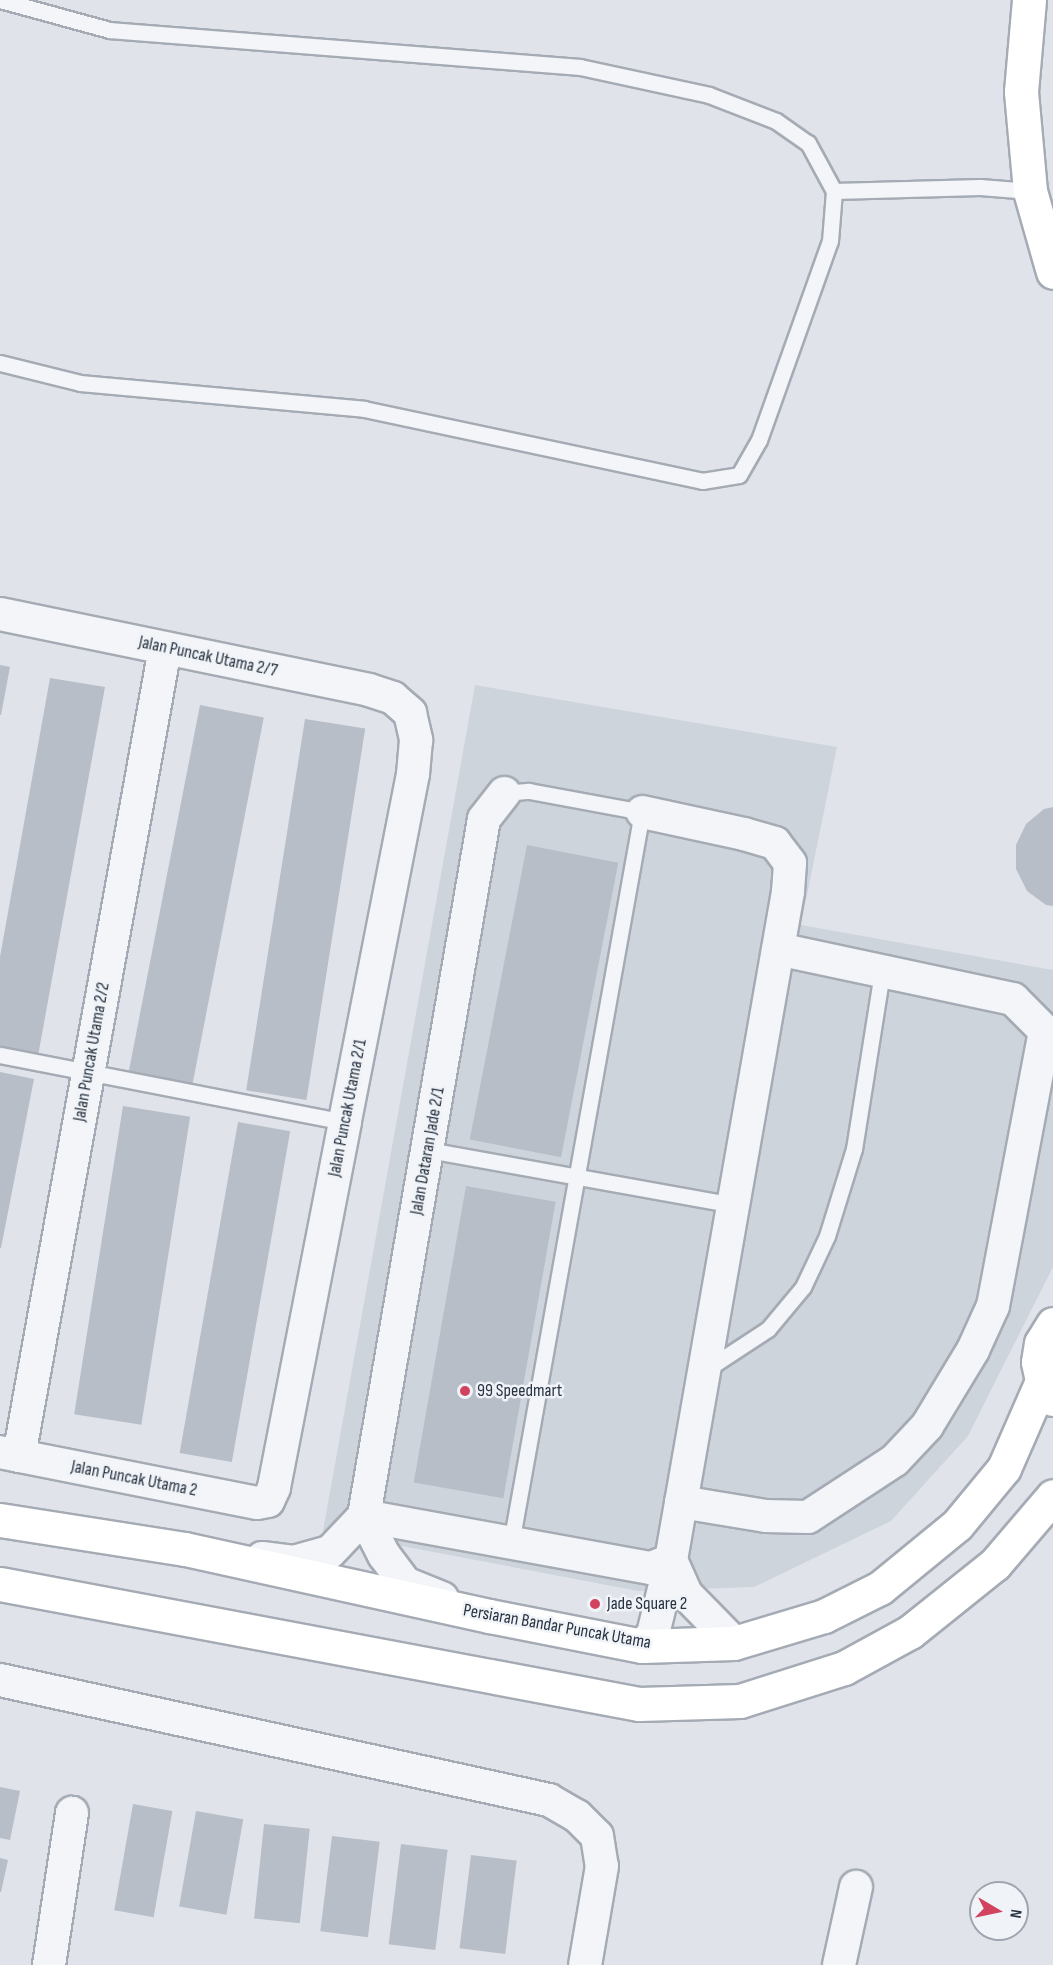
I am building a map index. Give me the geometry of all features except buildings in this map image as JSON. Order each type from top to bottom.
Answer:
[{"type":"street","points":[[1029,0],[1021,92],[1030,190],[1053,272]]},
{"type":"street","name":"Jalan Puncak Utama 2/7","points":[[0,614],[369,690],[393,698],[410,713]]},
{"type":"street","name":"Jalan Puncak Utama 2/2","points":[[10,1454],[89,1072],[165,649]]},
{"type":"street","name":"Jalan Puncak Utama 2/1","points":[[268,1501],[274,1488],[412,774],[416,740],[410,713]]},
{"type":"street","name":"Jalan Dataran Jade 2/1","points":[[364,1516],[484,819],[504,793]]},
{"type":"street","points":[[642,812],[775,843],[790,863],[778,950],[671,1560],[653,1634],[642,1646]]},
{"type":"street","points":[[681,1502],[766,1516],[808,1516],[895,1460],[927,1426],[973,1350],[993,1306],[1049,1032],[1013,999],[778,950]]},
{"type":"street","points":[[1047,1390],[1038,1362],[1041,1343],[1053,1324]]},
{"type":"street","name":"Persiaran Bandar Puncak Utama","points":[[0,1520],[185,1549],[489,1617],[642,1646],[734,1643],[824,1616],[880,1588],[957,1525],[1004,1468],[1047,1390]]},
{"type":"street","name":"Jalan Puncak Utama 2","points":[[10,1454],[257,1503],[268,1501]]},
{"type":"street","points":[[0,1584],[639,1704],[740,1701],[844,1668],[910,1632],[995,1564],[1053,1496]]},
{"type":"street","points":[[364,1516],[651,1568],[671,1560]]},
{"type":"street","points":[[185,1549],[294,1562],[330,1552],[364,1516]]},
{"type":"street","points":[[364,1516],[384,1555],[405,1583],[489,1617]]},
{"type":"street","points":[[671,1560],[686,1594],[734,1643]]},
{"type":"street","points":[[0,1680],[549,1800],[577,1816],[597,1836],[602,1866],[585,1965]]},
{"type":"street","points":[[49,1965],[72,1813]]},
{"type":"street","points":[[839,1965],[856,1887]]},
{"type":"lane","points":[[0,0],[110,30],[580,67],[709,95],[776,121],[808,143],[834,191],[830,241],[759,440],[739,475],[702,481],[364,409],[80,383],[0,363]]},
{"type":"lane","points":[[834,191],[948,187],[1030,190]]},
{"type":"lane","points":[[504,793],[528,791],[642,812],[511,1543]]},
{"type":"lane","points":[[704,1371],[768,1329],[803,1287],[827,1236],[854,1149],[882,972]]},
{"type":"lane","points":[[0,1054],[345,1122]]},
{"type":"lane","points":[[428,1150],[733,1204]]},
{"type":"shaded area","points":[[475,685],[837,747],[801,925],[1053,970],[1053,1267],[968,1436],[891,1521],[754,1587],[638,1591],[323,1531]]},
{"type":"place","name":"99 Speedmart","points":[[465,1391]]},
{"type":"place","name":"Jade Square 2","points":[[595,1604]]}]
